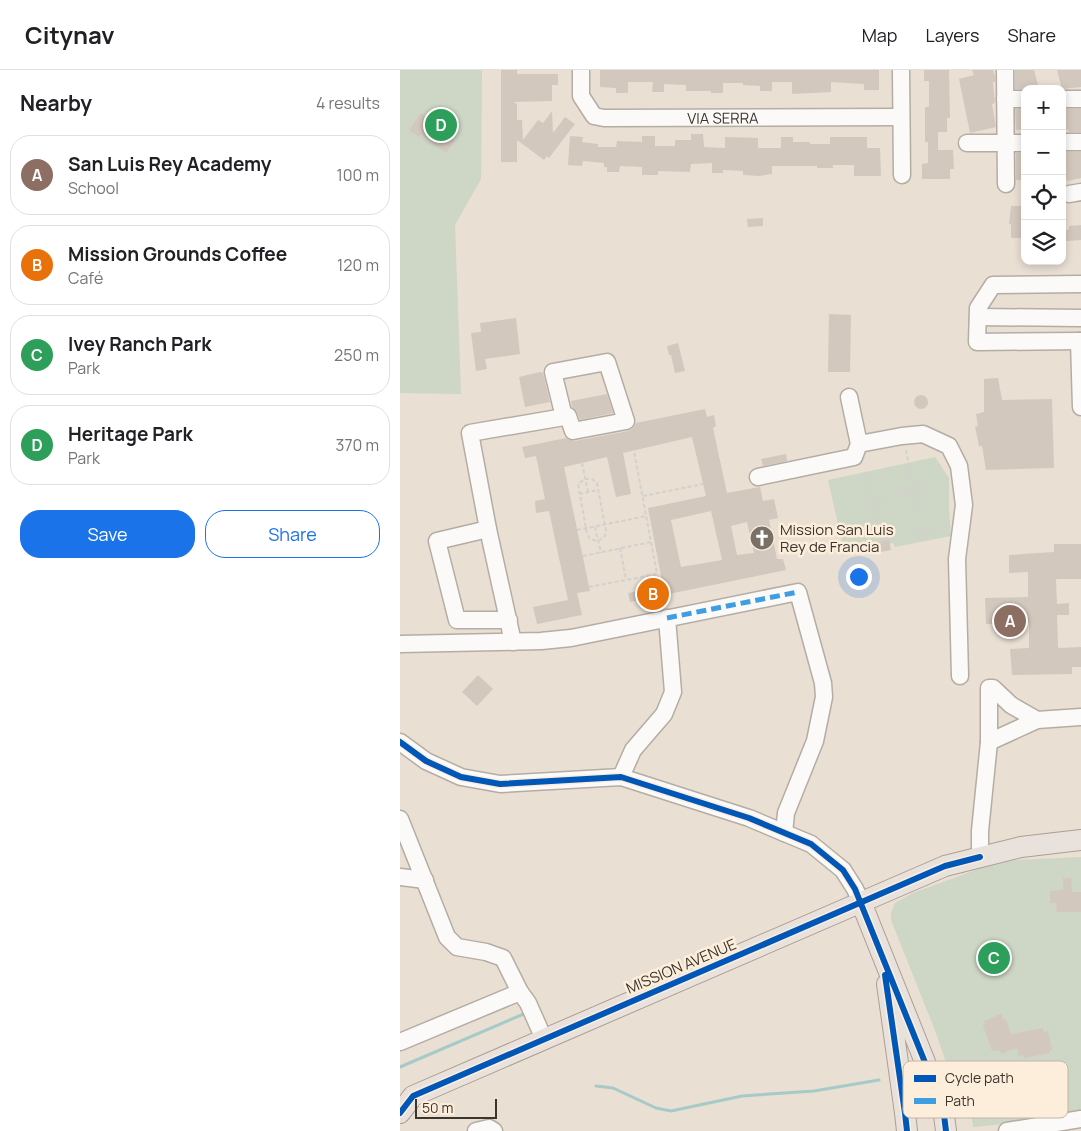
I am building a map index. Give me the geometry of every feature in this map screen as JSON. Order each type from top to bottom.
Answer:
[{"type":"main road","name":"MISSION AVENUE","points":[[400,1113],[407,1094],[544,1039],[945,866],[1021,847],[1081,840]]},
{"type":"main road","points":[[861,902],[925,1061]]},
{"type":"main road","points":[[883,955],[903,1092]]},
{"type":"main road","points":[[906,1118],[907,1131]]},
{"type":"main road","points":[[944,1118],[946,1131]]},
{"type":"street","name":"VIA SERRA","points":[[581,70],[581,96],[594,116],[604,118],[901,117]]},
{"type":"street","points":[[901,70],[902,175]]},
{"type":"street","points":[[1005,70],[1006,184]]},
{"type":"street","points":[[1005,98],[1021,99]]},
{"type":"street","points":[[1066,99],[1081,99]]},
{"type":"street","points":[[967,143],[1021,142]]},
{"type":"street","points":[[1066,142],[1081,142]]},
{"type":"street","points":[[1081,284],[993,285],[978,308],[977,342],[1080,342],[1081,407]]},
{"type":"street","points":[[978,317],[1081,318]]},
{"type":"street","points":[[513,642],[488,529],[470,433],[564,417],[568,416],[573,431],[626,421],[607,362],[553,372],[564,417]]},
{"type":"street","points":[[758,477],[854,457],[860,444],[849,397]]},
{"type":"street","points":[[860,444],[923,434],[949,446],[959,466],[964,505],[957,559],[960,676]]},
{"type":"street","points":[[488,529],[438,541],[456,620],[509,620]]},
{"type":"street","points":[[400,644],[513,642],[572,638],[798,592],[823,683],[824,697],[816,741],[786,813],[784,833]]},
{"type":"street","points":[[621,777],[632,750],[664,714],[670,702],[672,692],[667,618]]},
{"type":"street","points":[[980,857],[980,831],[989,742],[989,688],[993,688],[1011,705],[1037,720]]},
{"type":"street","points":[[1006,734],[1011,705]]},
{"type":"street","points":[[989,742],[1037,720],[1081,717]]},
{"type":"street","points":[[400,742],[426,761],[461,777],[500,784],[621,777],[749,818],[811,844],[843,870],[856,889],[861,902]]},
{"type":"street","points":[[400,821],[447,937],[457,948],[486,952],[503,958],[520,992],[528,1003],[544,1039]]},
{"type":"street","points":[[400,877],[425,880]]},
{"type":"street","points":[[400,1042],[520,992]]},
{"type":"street","points":[[1007,1131],[1080,1122]]},
{"type":"street","points":[[476,1131],[490,1128],[494,1131]]},
{"type":"path","points":[[902,436],[912,484]]},
{"type":"path","points":[[589,587],[657,574],[634,451]]},
{"type":"path","points":[[582,463],[588,492]]},
{"type":"path","points":[[865,472],[882,544]]},
{"type":"path","points":[[585,479],[594,480],[598,490],[605,524],[605,536],[598,541],[590,539],[587,534],[578,484],[585,479]]},
{"type":"path","points":[[643,496],[703,484]]},
{"type":"path","points":[[908,493],[908,488],[912,484]]},
{"type":"path","points":[[912,484],[917,485],[920,489],[916,497],[925,541]]},
{"type":"path","points":[[579,494],[598,490]]},
{"type":"path","points":[[872,501],[908,493]]},
{"type":"path","points":[[908,493],[910,496],[916,497]]},
{"type":"path","points":[[577,530],[646,516]]},
{"type":"path","points":[[595,526],[601,552]]},
{"type":"path","points":[[881,540],[950,526],[961,527]]},
{"type":"path","points":[[583,556],[651,542]]},
{"type":"path","points":[[620,548],[626,580]]},
{"type":"green space","points":[[400,70],[482,71],[481,179],[455,225],[461,394],[400,393]]},
{"type":"green space","points":[[935,457],[949,478],[951,536],[895,547],[893,543],[879,545],[879,549],[845,555],[828,480]]},
{"type":"green space","points":[[1081,857],[1081,1110],[1068,1113],[1068,1061],[946,1061],[891,920],[891,913],[895,903],[913,893],[984,867],[1014,860]]},
{"type":"green space","points":[[972,1118],[1045,1118],[1027,1122],[973,1127]]},
{"type":"building","points":[[501,70],[517,70],[517,74],[558,74],[558,85],[552,85],[552,101],[514,102],[517,104],[517,120],[522,120],[523,140],[538,120],[543,123],[552,111],[553,133],[565,117],[575,124],[549,158],[547,156],[544,160],[517,140],[517,162],[501,162]]},
{"type":"building","points":[[600,70],[879,70],[879,90],[864,90],[864,84],[831,82],[831,92],[792,94],[792,82],[772,82],[772,91],[760,91],[760,86],[743,85],[743,83],[723,83],[723,93],[686,91],[686,85],[664,84],[664,92],[652,92],[653,82],[628,82],[628,93],[616,93],[616,88],[600,87]]},
{"type":"building","points":[[924,70],[949,70],[950,118],[947,118],[947,132],[938,132],[938,150],[953,150],[954,169],[950,169],[950,179],[922,179],[922,164],[928,163],[928,142],[925,142],[925,107],[929,107],[929,81],[924,81]]},
{"type":"building","points":[[972,70],[993,70],[995,76],[995,82],[993,82],[995,103],[992,104],[996,127],[970,133],[959,79],[974,75]]},
{"type":"building","points":[[1015,70],[1034,70],[1038,85],[1021,85],[1021,89],[1015,89]]},
{"type":"building","points":[[1057,70],[1081,70],[1081,87],[1066,89],[1066,85],[1061,85]]},
{"type":"building","points":[[1015,109],[1021,109],[1021,129],[1016,130]]},
{"type":"building","points":[[1066,109],[1081,109],[1081,132],[1069,132],[1068,129],[1066,130]]},
{"type":"building","points":[[421,113],[455,140],[446,153],[421,134],[419,137],[409,130]]},
{"type":"building","points":[[691,134],[703,134],[704,147],[725,148],[725,137],[758,138],[758,148],[781,148],[781,137],[793,137],[793,142],[830,144],[830,137],[867,137],[867,148],[880,148],[881,176],[854,176],[854,165],[833,165],[833,168],[772,166],[772,174],[759,176],[743,175],[743,171],[723,170],[723,173],[712,173],[712,163],[691,164],[690,172],[658,171],[658,175],[642,175],[642,167],[620,166],[619,172],[607,172],[607,167],[604,167],[604,163],[583,161],[582,166],[568,165],[570,136],[583,137],[582,142],[598,144],[598,147],[616,147],[617,141],[642,142],[642,136],[655,136],[655,146],[675,146],[675,140],[691,140]]},
{"type":"building","points":[[1066,152],[1081,152],[1081,178],[1067,181]]},
{"type":"building","points":[[1016,153],[1021,153],[1021,180],[1016,180]]},
{"type":"building","points":[[1011,206],[1021,206],[1021,238],[1011,238],[1011,224],[1009,224]]},
{"type":"building","points":[[763,218],[763,226],[748,227],[747,219]]},
{"type":"building","points":[[1081,225],[1081,240],[1066,241],[1066,230],[1069,229],[1069,226]]},
{"type":"building","points":[[829,314],[851,315],[850,372],[828,372]]},
{"type":"building","points":[[516,318],[520,354],[485,359],[487,369],[476,371],[471,333],[481,332],[480,323]]},
{"type":"building","points":[[678,343],[685,371],[675,373],[667,346]]},
{"type":"building","points":[[543,373],[550,402],[525,407],[519,377]]},
{"type":"building","points":[[998,378],[1002,400],[1052,399],[1054,468],[986,470],[982,446],[979,446],[975,427],[978,426],[976,414],[984,412],[984,379]]},
{"type":"building","points":[[607,394],[613,413],[580,420],[577,412],[572,407],[571,401]]},
{"type":"building","points":[[921,395],[926,397],[928,402],[926,407],[921,409],[916,407],[914,402],[916,397]]},
{"type":"building","points":[[705,409],[707,417],[714,415],[716,426],[713,428],[727,493],[760,487],[763,501],[774,499],[778,518],[769,520],[777,559],[783,559],[786,570],[630,602],[628,593],[663,586],[648,508],[706,496],[692,437],[623,453],[631,494],[616,497],[607,457],[564,467],[590,591],[577,593],[582,615],[537,624],[533,607],[568,600],[549,511],[536,513],[535,501],[545,499],[536,456],[525,458],[522,447],[566,438],[575,441],[628,431],[636,423]],"holes":[[[711,511],[722,560],[681,567],[671,520]],[[747,522],[754,553],[737,555],[731,526]]]},
{"type":"building","points":[[786,454],[787,461],[763,466],[761,459]]},
{"type":"building","points":[[889,540],[891,550],[875,553],[873,543]]},
{"type":"building","points":[[1054,544],[1081,544],[1081,579],[1056,579],[1057,604],[1069,603],[1069,615],[1057,615],[1058,648],[1081,647],[1081,667],[1072,667],[1072,674],[1012,675],[1010,649],[1029,648],[1029,623],[986,624],[985,598],[1028,597],[1028,572],[1009,573],[1009,555],[1054,552]]},
{"type":"building","points":[[478,675],[493,689],[477,706],[462,692]]},
{"type":"building","points":[[1063,878],[1071,878],[1072,892],[1081,892],[1081,912],[1057,912],[1056,903],[1050,903],[1050,891],[1063,890]]},
{"type":"building","points":[[1001,1014],[1004,1020],[1006,1019],[1011,1034],[1043,1028],[1044,1032],[1048,1031],[1052,1050],[1049,1050],[1050,1053],[1024,1058],[1023,1055],[1019,1056],[1017,1048],[1001,1054],[1000,1050],[992,1051],[983,1025],[985,1024],[984,1021]]},
{"type":"waterway","points":[[400,1067],[526,1013]]},
{"type":"waterway","points":[[596,1086],[613,1088],[656,1108],[671,1111],[742,1096],[814,1091],[879,1080]]},
{"type":"marked path","points":[[667,618],[798,592]]},
{"type":"cycle path","points":[[400,742],[426,761],[461,777],[500,784],[621,777],[749,818],[811,844],[843,870],[855,889],[924,1061]]},
{"type":"cycle path","points":[[400,1113],[413,1096],[945,866],[980,857]]},
{"type":"cycle path","points":[[885,975],[903,1099]]},
{"type":"cycle path","points":[[906,1118],[907,1131]]},
{"type":"cycle path","points":[[944,1118],[946,1131]]},
{"type":"place","name":"Heritage Park","points":[[441,125]]},
{"type":"place","name":"Mission San Luis Rey de Francia","points":[[762,538]]},
{"type":"place","name":"Mission Grounds Coffee","points":[[653,594]]},
{"type":"place","name":"San Luis Rey Academy","points":[[1010,621]]},
{"type":"place","name":"Ivey Ranch Park","points":[[994,958]]}]
